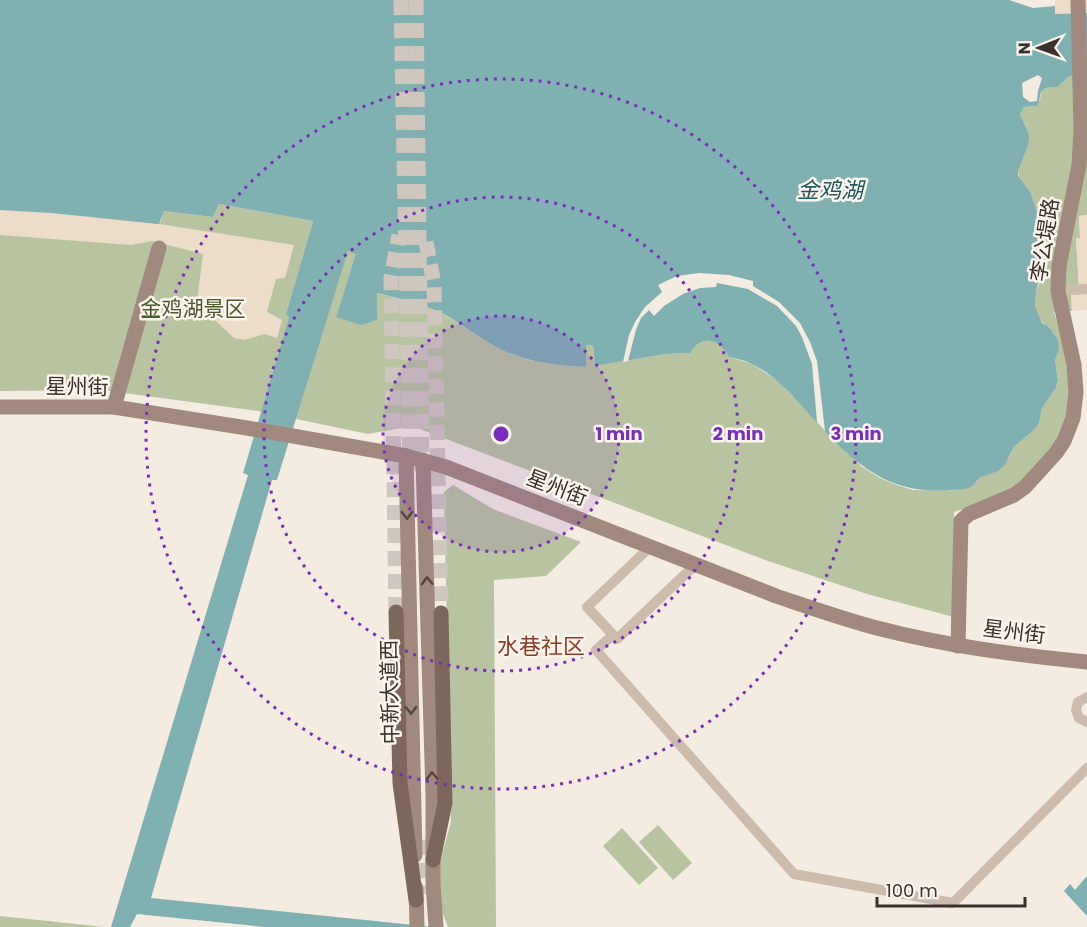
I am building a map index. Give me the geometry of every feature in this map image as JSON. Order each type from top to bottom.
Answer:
[{"type":"main road","points":[[396,612],[400,783],[416,900]]},
{"type":"main road","points":[[433,860],[445,803],[441,613]]},
{"type":"street","name":"李公堤路","points":[[958,646],[961,521],[969,514],[1014,495],[1025,487],[1056,453],[1064,441],[1073,418],[1076,392],[1074,365],[1058,291],[1059,266],[1079,165],[1081,98],[1078,0]]},
{"type":"street","points":[[114,407],[159,248]]},
{"type":"street","points":[[1058,291],[1087,289]]},
{"type":"street","name":"星州街","points":[[0,407],[114,407],[406,456],[446,467],[776,596],[831,615],[876,628],[958,646],[1087,662]]},
{"type":"street","name":"中新大道西","points":[[406,456],[417,923]]},
{"type":"street","name":"中新大道西","points":[[423,460],[436,922]]},
{"type":"street","points":[[650,547],[586,607],[617,639],[696,564]]},
{"type":"street","points":[[613,635],[596,650],[794,874],[953,903],[1087,768]]},
{"type":"street","points":[[1087,697],[1078,702],[1076,710],[1079,718],[1087,722]]},
{"type":"green space","name":"金鸡湖景区","points":[[1077,75],[1087,77],[1087,215],[1079,216],[1080,238],[1076,238],[1079,289],[1071,290],[1072,311],[1054,312],[1066,353],[1070,404],[1059,439],[1019,486],[983,503],[954,512],[954,617],[867,594],[768,561],[412,426],[368,434],[258,411],[102,390],[0,391],[0,210],[160,223],[164,211],[213,217],[219,204],[313,221],[286,314],[323,328],[348,251],[357,253],[336,317],[376,293],[429,308],[452,319],[483,340],[523,358],[548,364],[586,367],[585,345],[593,345],[595,366],[666,354],[689,353],[699,343],[710,341],[721,346],[729,357],[752,364],[777,380],[862,467],[880,478],[913,490],[959,490],[977,482],[1008,460],[1014,447],[1036,428],[1042,408],[1058,382],[1055,360],[1059,350],[1054,333],[1037,315],[1035,307],[1036,291],[1041,279],[1037,242],[1040,221],[1031,193],[1019,178],[1018,171],[1028,132],[1020,114],[1024,107],[1038,106],[1042,91],[1046,88],[1058,87],[1068,77]]},
{"type":"green space","points":[[453,485],[493,509],[581,542],[546,576],[494,580],[496,927],[448,927],[439,904],[439,865],[451,822],[444,492]]},
{"type":"green space","points":[[658,825],[692,863],[673,880],[639,842]]},
{"type":"green space","points":[[622,828],[658,868],[639,885],[603,846]]},
{"type":"green space","points":[[0,916],[104,927],[0,927]]},
{"type":"shaded area","points":[[1055,0],[1087,0],[1087,13],[1055,14]]},
{"type":"shaded area","points":[[0,210],[159,224],[294,245],[285,278],[276,279],[267,312],[282,320],[277,338],[265,334],[244,340],[234,338],[205,311],[196,309],[203,254],[152,241],[131,245],[0,235]]},
{"type":"shaded area","points":[[1087,215],[1087,310],[1072,311],[1071,290],[1079,289],[1076,238],[1080,238],[1079,216]]},
{"type":"water","name":"金鸡湖","points":[[0,0],[1009,0],[1033,8],[1055,6],[1055,14],[1087,13],[1087,77],[1077,75],[1068,77],[1058,87],[1046,88],[1041,92],[1038,106],[1024,107],[1020,114],[1029,138],[1018,176],[1031,193],[1040,221],[1037,242],[1041,273],[1035,307],[1042,323],[1050,328],[1058,340],[1059,350],[1055,360],[1058,381],[1056,388],[1042,408],[1036,428],[1014,447],[1005,465],[998,471],[981,477],[971,487],[965,489],[937,491],[912,488],[891,482],[871,472],[836,442],[769,374],[750,363],[729,357],[721,346],[711,341],[700,343],[690,353],[666,354],[595,366],[593,345],[586,345],[586,367],[548,364],[512,354],[489,343],[439,312],[413,302],[377,293],[377,320],[361,325],[336,317],[356,254],[348,251],[277,480],[272,480],[151,898],[433,927],[265,927],[137,914],[130,927],[111,927],[248,475],[243,473],[289,318],[286,314],[313,221],[219,204],[213,217],[164,211],[159,224],[0,210]],"holes":[[[1038,75],[1042,78],[1037,101],[1030,102],[1023,97],[1022,83]]]},
{"type":"water","points":[[1087,876],[1087,916],[1064,891],[1070,884],[1075,890]]},
{"type":"pier","points":[[699,273],[729,275],[753,281],[753,286],[779,302],[800,323],[817,361],[825,431],[817,422],[812,364],[802,337],[796,326],[777,306],[748,289],[717,283],[716,287],[700,288],[683,294],[664,306],[654,316],[649,310],[641,318],[636,330],[628,361],[623,362],[629,335],[635,322],[645,307],[662,292],[658,285],[677,276]]},
{"type":"tunnel","points":[[401,0],[410,468]]},
{"type":"tunnel","points":[[416,0],[422,471]]},
{"type":"tunnel","points":[[396,612],[391,278],[399,235]]},
{"type":"tunnel","points":[[426,242],[434,284],[441,613]]},
{"type":"tunnel","points":[[419,840],[421,894]]},
{"type":"district","name":"水巷社区","points":[[541,646]]}]
